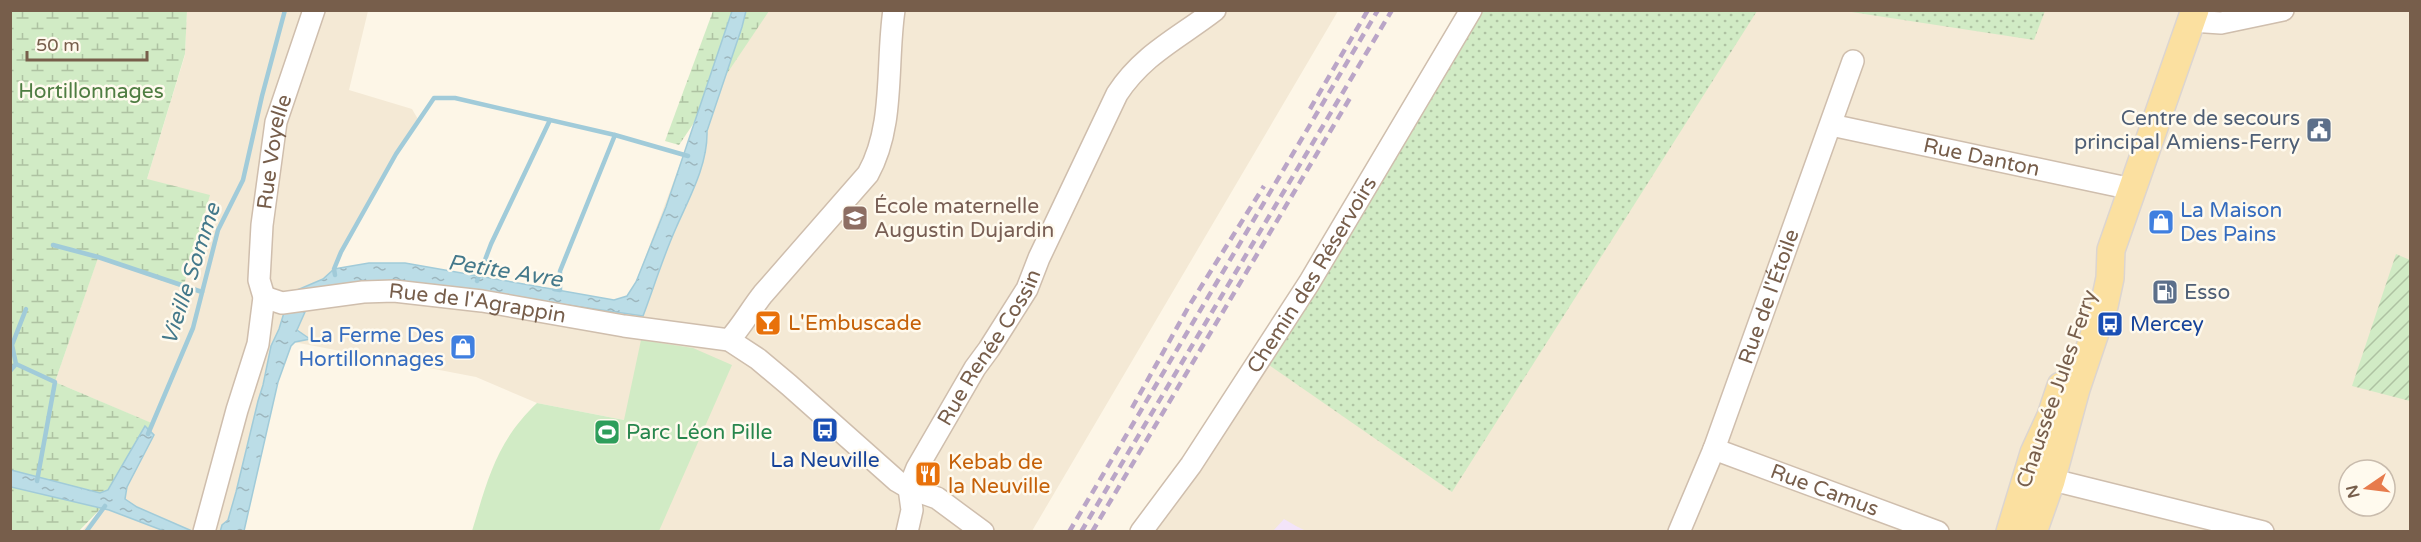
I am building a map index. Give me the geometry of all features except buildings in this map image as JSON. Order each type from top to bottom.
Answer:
[{"type":"main road","name":"Chaussée Jules Ferry","points":[[2010,531],[2040,477],[2076,389],[2104,306],[2110,278],[2111,250],[2193,16]]},
{"type":"main road","name":"Chaussée Jules Ferry","points":[[2033,531],[2040,477]]},
{"type":"street","name":"Rue Voyelle","points":[[273,300],[259,280],[262,225],[276,122],[314,10]]},
{"type":"street","points":[[894,10],[884,121],[876,159],[868,174],[770,286],[729,340],[758,358],[897,481],[909,489],[937,498],[983,531]]},
{"type":"street","name":"Rue Renée Cossin","points":[[909,489],[917,468],[975,368],[1027,289],[1039,258],[1117,94],[1128,77],[1146,59],[1215,10]]},
{"type":"street","name":"Chemin des Réservoirs","points":[[1141,531],[1191,465],[1309,283],[1471,10]]},
{"type":"street","points":[[2193,16],[2221,23],[2283,10]]},
{"type":"street","name":"Rue de l'Étoile","points":[[1679,531],[1705,465],[1714,449],[1853,61]]},
{"type":"street","name":"Rue Danton","points":[[1831,125],[2132,189]]},
{"type":"street","name":"Rue de l'Agrappin","points":[[273,300],[320,299],[363,292],[394,291],[482,301],[624,326],[729,340]]},
{"type":"street","points":[[206,524],[237,410],[243,354],[252,318],[273,300]]},
{"type":"street","name":"Rue Camus","points":[[1714,449],[1938,531]]},
{"type":"street","points":[[2040,477],[2263,531]]},
{"type":"street","points":[[908,531],[912,510],[909,489]]},
{"type":"shaded area","points":[[187,11],[368,11],[349,90],[412,109],[419,121],[396,154],[334,269],[369,263],[405,263],[614,300],[627,296],[636,282],[737,11],[1338,11],[1032,531],[595,531],[624,420],[537,403],[476,377],[278,339],[231,531],[82,531],[108,501],[153,424],[55,382],[98,257],[184,287],[147,179],[185,55]]},
{"type":"shaded area","points":[[1471,11],[2410,11],[2410,531],[1141,532]]},
{"type":"shaded area","points":[[1284,519],[1296,526],[1306,531],[1273,531]]},
{"type":"green space","points":[[2045,10],[2034,40],[1845,11]]},
{"type":"green space","name":"Hortillonnages","points":[[10,11],[187,11],[185,54],[147,179],[210,195],[183,288],[98,258],[55,382],[154,424],[108,501],[79,531],[11,531]]},
{"type":"green space","points":[[713,11],[769,11],[679,145],[665,141]]},
{"type":"green space","points":[[1477,11],[1757,11],[1452,492],[1269,365]]},
{"type":"green space","points":[[2396,254],[2410,260],[2410,401],[2352,386]]},
{"type":"green space","name":"Parc Léon Pille","points":[[641,340],[693,348],[732,365],[659,531],[472,531],[495,462],[512,432],[537,403],[624,420]]},
{"type":"water","points":[[732,11],[746,11],[707,131],[701,169],[667,250],[643,316],[395,280],[338,286],[313,294],[297,330],[310,339],[295,342],[291,346],[278,382],[244,531],[220,532],[222,525],[228,520],[271,346],[290,293],[323,279],[334,269],[369,263],[405,263],[614,300],[627,296],[636,282],[666,207]]},
{"type":"water","points":[[145,426],[154,435],[127,487],[125,499],[137,507],[192,531],[164,531],[109,510],[11,487],[11,470],[100,493],[108,490]]},
{"type":"waterway","name":"Vieille Somme","points":[[148,434],[193,328],[218,230],[243,180],[285,10]]},
{"type":"waterway","points":[[335,275],[334,269],[341,252],[396,154],[434,98],[455,98],[615,135],[688,156]]},
{"type":"waterway","name":"Petite Avre","points":[[477,281],[491,244],[550,120]]},
{"type":"waterway","name":"Petite Avre","points":[[554,289],[560,290],[560,271],[615,135]]},
{"type":"waterway","points":[[53,245],[98,257],[202,292]]},
{"type":"waterway","points":[[16,364],[12,345],[26,309]]},
{"type":"waterway","points":[[10,371],[16,364],[55,382],[37,481]]},
{"type":"waterway","name":"Vieille Somme","points":[[86,532],[105,506]]},
{"type":"railway","points":[[1310,109],[1368,10]]},
{"type":"railway","points":[[1069,532],[1378,10]]},
{"type":"railway","points":[[1081,532],[1392,10]]},
{"type":"railway","points":[[1092,532],[1350,98]]},
{"type":"railway","points":[[1132,408],[1189,306],[1264,186]]},
{"type":"place","name":"Centre de secours principal Amiens-Ferry","points":[[2319,130]]},
{"type":"place","name":"École maternelle Augustin Dujardin","points":[[855,218]]},
{"type":"place","name":"La Maison Des Pains","points":[[2161,222]]},
{"type":"place","name":"Esso","points":[[2165,292]]},
{"type":"place","name":"L'Embuscade","points":[[768,323]]},
{"type":"place","name":"Mercey","points":[[2110,324]]},
{"type":"place","name":"La Ferme Des Hortillonnages","points":[[463,347]]},
{"type":"place","name":"La Neuville","points":[[825,430]]},
{"type":"place","name":"Parc Léon Pille","points":[[607,432]]},
{"type":"place","name":"Kebab de la Neuville","points":[[928,474]]}]
